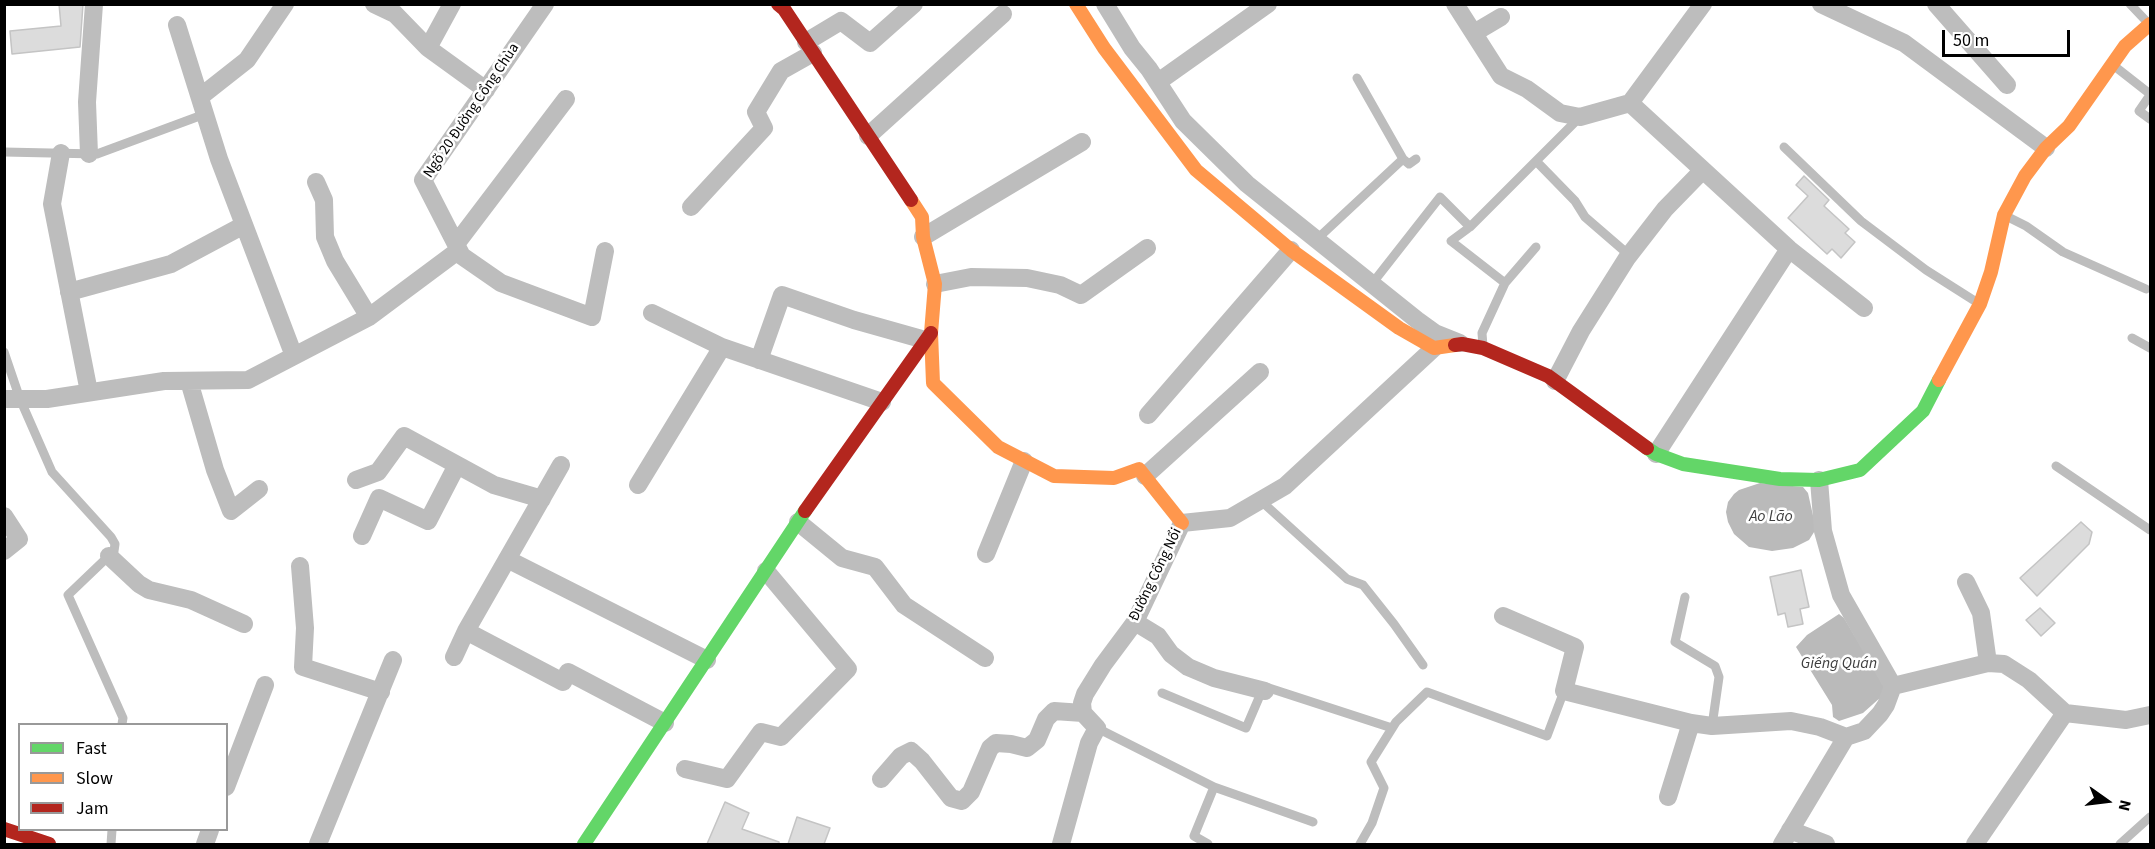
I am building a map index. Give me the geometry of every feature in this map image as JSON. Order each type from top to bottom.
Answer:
[{"type":"street","points":[[88,154],[87,102],[94,4]]},
{"type":"street","points":[[203,106],[246,60],[285,4]]},
{"type":"street","points":[[374,4],[395,14],[428,48],[486,90]]},
{"type":"street","points":[[428,48],[452,4]]},
{"type":"street","name":"Ngõ 20 Đường Cổng Chùa","points":[[545,4],[423,180],[462,256],[501,284],[592,317],[605,251]]},
{"type":"street","points":[[778,4],[784,9],[922,217],[923,237],[935,284],[928,337],[933,383],[998,447],[1054,476],[1114,478],[1139,468],[1182,523]]},
{"type":"street","points":[[691,207],[764,128],[756,112],[781,71],[841,21],[870,43],[914,4]]},
{"type":"street","points":[[1076,4],[1104,48],[1196,170],[1291,250],[1399,328],[1434,348],[1462,344]]},
{"type":"street","points":[[1105,4],[1132,48],[1158,82],[1183,121],[1199,137],[1247,184],[1435,333],[1462,344],[1483,348],[1548,376],[1656,454],[1683,464],[1780,479],[1819,480],[1860,470],[1923,411],[1956,345],[1980,304],[1991,272],[2004,214],[2025,176],[2046,148],[2070,126],[2125,46],[2150,25]]},
{"type":"street","points":[[1158,82],[1268,4]]},
{"type":"street","points":[[1455,4],[1501,76],[1527,89],[1560,113],[1580,117],[1630,103],[1703,4]]},
{"type":"street","points":[[1821,4],[1904,43],[2046,148]]},
{"type":"street","points":[[1936,4],[2007,85]]},
{"type":"street","points":[[868,136],[1003,14]]},
{"type":"street","points":[[1474,33],[1501,17]]},
{"type":"street","points":[[177,25],[219,159],[294,356]]},
{"type":"street","points":[[12,399],[47,399],[164,381],[248,380],[369,317],[457,247],[566,99]]},
{"type":"street","points":[[1630,103],[1789,249],[1864,308]]},
{"type":"street","points":[[923,237],[1082,142]]},
{"type":"street","points":[[61,153],[52,204],[89,392]]},
{"type":"street","points":[[1555,381],[1581,331],[1629,255],[1665,209],[1702,171]]},
{"type":"street","points":[[316,182],[324,200],[325,237],[335,261],[369,317]]},
{"type":"street","points":[[69,292],[171,264],[244,225]]},
{"type":"street","points":[[935,284],[971,277],[1027,278],[1060,285],[1081,295],[1147,248]]},
{"type":"street","points":[[1656,454],[1789,249]]},
{"type":"street","points":[[1148,415],[1291,250]]},
{"type":"street","points":[[759,360],[782,295],[854,320],[928,337]]},
{"type":"street","points":[[652,313],[722,347],[882,402]]},
{"type":"street","points":[[584,844],[798,522],[928,337]]},
{"type":"street","points":[[638,485],[722,347]]},
{"type":"street","name":"Đường Cổng Nổi","points":[[1083,713],[1082,703],[1085,694],[1135,622],[1182,523],[1230,518],[1286,486],[1434,348]]},
{"type":"street","points":[[1145,476],[1260,372]]},
{"type":"street","points":[[189,381],[215,470],[231,511],[259,489]]},
{"type":"street","points":[[356,480],[378,472],[404,436],[494,485],[542,499]]},
{"type":"street","points":[[986,554],[1024,461]]},
{"type":"street","points":[[362,536],[379,498],[428,521],[457,465]]},
{"type":"street","points":[[454,657],[466,631],[561,465]]},
{"type":"street","points":[[1503,616],[1575,647],[1564,691],[1691,723],[1713,726],[1791,721],[1820,727],[1846,737],[1864,731],[1881,714],[1893,686],[1841,595],[1823,531],[1819,480]]},
{"type":"street","points":[[4,516],[19,539],[4,551]]},
{"type":"street","points":[[798,522],[842,558],[875,567],[904,605],[985,658]]},
{"type":"street","points":[[109,556],[139,584],[149,590],[191,600],[244,624]]},
{"type":"street","points":[[507,559],[707,660]]},
{"type":"street","points":[[300,566],[305,628],[303,667],[381,692]]},
{"type":"street","points":[[685,769],[727,779],[761,732],[781,737],[848,669],[766,571]]},
{"type":"street","points":[[1966,582],[1981,614],[1988,663]]},
{"type":"street","points":[[1135,622],[1158,636],[1172,654],[1188,667],[1214,678],[1265,691]]},
{"type":"street","points":[[466,631],[563,681],[568,672],[665,723]]},
{"type":"street","points":[[318,844],[393,660]]},
{"type":"street","points":[[1893,686],[1988,663],[2004,664],[2029,680],[2065,713],[2126,720],[2151,715]]},
{"type":"street","points":[[228,782],[266,685]]},
{"type":"street","points":[[881,779],[901,756],[911,751],[922,761],[951,798],[962,801],[971,792],[990,747],[996,743],[1027,748],[1037,740],[1046,719],[1054,711],[1083,713],[1097,728],[1089,743],[1061,844]]},
{"type":"street","points":[[1975,844],[2065,713]]},
{"type":"street","points":[[1668,797],[1691,723]]},
{"type":"street","points":[[1826,844],[1786,837],[1846,737]]},
{"type":"street","points":[[4,829],[49,844]]},
{"type":"lane","points":[[2130,4],[2150,25]]},
{"type":"lane","points":[[2111,64],[2151,95],[2139,111],[2151,119]]},
{"type":"lane","points":[[1357,78],[1403,159],[1409,164],[1416,159]]},
{"type":"lane","points":[[4,152],[97,154],[203,106]]},
{"type":"lane","points":[[1505,283],[1451,241],[1470,227],[1580,117]]},
{"type":"lane","points":[[1784,147],[1861,221],[1926,270],[1980,304]]},
{"type":"lane","points":[[1316,240],[1403,159]]},
{"type":"lane","points":[[1536,161],[1575,201],[1585,217],[1629,255]]},
{"type":"lane","points":[[1361,299],[1440,197],[1470,227]]},
{"type":"lane","points":[[2004,214],[2026,226],[2063,252],[2146,289]]},
{"type":"lane","points":[[1483,348],[1482,333],[1505,283],[1536,247]]},
{"type":"lane","points":[[2132,338],[2151,348]]},
{"type":"lane","points":[[4,352],[12,399],[52,472],[115,544],[114,551],[68,595],[123,718],[122,723]]},
{"type":"lane","points":[[2056,466],[2151,530]]},
{"type":"lane","points":[[1260,500],[1347,579],[1363,585],[1423,665]]},
{"type":"lane","points":[[1685,597],[1675,642],[1715,666],[1719,677],[1713,726]]},
{"type":"lane","points":[[1162,693],[1246,728],[1262,693],[1269,688],[1392,728]]},
{"type":"lane","points":[[1360,844],[1372,823],[1384,788],[1371,762],[1396,722],[1427,692],[1547,736],[1564,691]]},
{"type":"lane","points":[[1097,728],[1214,787],[1313,822]]},
{"type":"lane","points":[[1209,844],[1194,836],[1214,787]]},
{"type":"lane","points":[[2120,844],[2151,817]]},
{"type":"water","name":"Ao Lão","points":[[1760,483],[1803,487],[1808,493],[1816,529],[1809,540],[1793,548],[1772,551],[1749,547],[1734,534],[1726,512],[1728,502],[1739,490]]},
{"type":"water","name":"Giếng Quán","points":[[1839,614],[1844,618],[1885,687],[1881,697],[1863,713],[1839,721],[1833,717],[1832,705],[1796,647],[1807,635]]},
{"type":"building","points":[[59,4],[83,4],[80,47],[12,54],[10,31],[61,26]]},
{"type":"building","points":[[1804,176],[1829,200],[1824,206],[1849,229],[1845,233],[1855,242],[1841,258],[1832,249],[1827,254],[1788,218],[1808,196],[1796,185]]},
{"type":"building","points":[[2081,522],[2092,532],[2089,544],[2037,596],[2020,578]]},
{"type":"building","points":[[1801,570],[1809,607],[1800,609],[1803,624],[1788,627],[1785,613],[1778,615],[1770,577]]},
{"type":"building","points":[[2040,608],[2055,623],[2041,636],[2026,620]]},
{"type":"building","points":[[725,802],[749,813],[742,829],[779,842],[779,844],[707,844]]},
{"type":"building","points":[[797,817],[830,828],[824,844],[788,844]]},
{"type":"traffic: fast","points":[[1647,448],[1656,454],[1683,464],[1780,479],[1819,480],[1860,470],[1923,411],[1939,380]]},
{"type":"traffic: fast","points":[[584,844],[805,511]]},
{"type":"traffic: slow","points":[[1076,4],[1104,48],[1196,170],[1291,250],[1399,328],[1434,348],[1455,345]]},
{"type":"traffic: slow","points":[[1939,380],[1980,304],[1991,272],[2004,215],[2025,176],[2046,148],[2069,126],[2125,46],[2150,24]]},
{"type":"traffic: slow","points":[[911,200],[922,217],[923,237],[935,284],[931,333],[933,383],[998,447],[1054,476],[1114,478],[1139,469],[1182,523]]},
{"type":"traffic: jam","points":[[778,4],[784,9],[911,200]]},
{"type":"traffic: jam","points":[[805,511],[931,333]]},
{"type":"traffic: jam","points":[[1455,345],[1483,348],[1548,376],[1647,448]]},
{"type":"traffic: jam","points":[[4,829],[49,844]]}]
